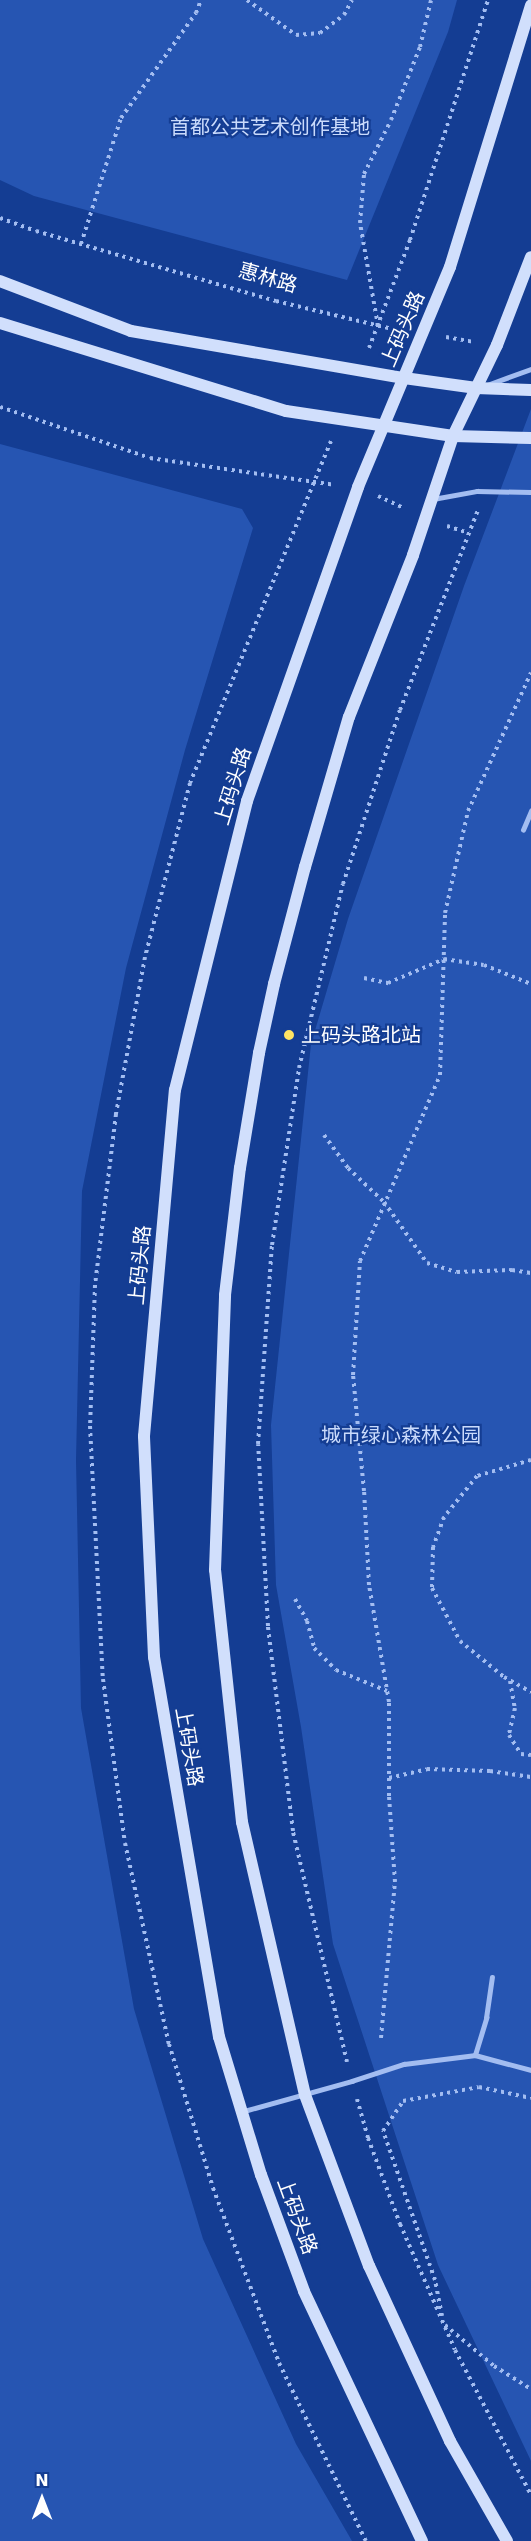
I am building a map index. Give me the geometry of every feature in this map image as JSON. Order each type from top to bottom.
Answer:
[{"type":"main road","name":"上码头路","points":[[422,2541],[304,2291],[261,2175],[219,2037],[154,1657],[144,1436],[175,1090],[247,801],[358,487],[424,334],[450,267],[531,5]]},
{"type":"main road","points":[[507,2541],[450,2441],[369,2266],[304,2095],[242,1822],[215,1570],[225,1295],[240,1168],[259,1053],[276,973],[349,717],[413,555],[453,436],[497,345],[531,257]]},
{"type":"main road","points":[[0,281],[130,331],[404,378],[476,388],[531,390]]},
{"type":"main road","points":[[0,322],[286,411],[453,436],[531,438]]},
{"type":"lane","points":[[476,388],[531,369]]},
{"type":"lane","points":[[430,499],[485,491],[531,492]]},
{"type":"lane","points":[[523,830],[531,812]]},
{"type":"lane","points":[[475,2055],[486,2018],[492,1977]]},
{"type":"lane","points":[[241,2111],[304,2095],[404,2064],[475,2055],[531,2070]]},
{"type":"path","points":[[81,244],[121,118],[196,13],[201,0]]},
{"type":"path","points":[[248,0],[296,35],[320,33],[344,15],[352,0]]},
{"type":"path","points":[[378,327],[360,223],[364,174],[391,120],[420,47],[431,0]]},
{"type":"path","name":"惠林路","points":[[0,218],[81,244],[378,327],[497,345]]},
{"type":"path","points":[[0,407],[150,458],[358,487],[425,518],[469,533]]},
{"type":"path","points":[[485,491],[400,710],[343,884],[299,1068],[272,1257],[258,1444],[268,1626],[293,1831],[352,2081],[368,2138],[396,2214],[444,2324],[531,2495]]},
{"type":"path","points":[[381,2038],[395,1882],[387,1691],[369,1585],[364,1491],[353,1376],[360,1261],[440,1075],[445,912],[468,811],[531,673]]},
{"type":"path","points":[[364,978],[388,982],[444,959],[484,965],[531,984]]},
{"type":"path","points":[[324,1136],[348,1168],[384,1202],[427,1263],[457,1272],[512,1270],[531,1273]]},
{"type":"path","points":[[531,1460],[477,1476],[444,1517],[433,1547],[432,1588],[460,1641],[509,1680],[531,1692]]},
{"type":"path","points":[[296,1599],[307,1621],[314,1648],[336,1670],[387,1691]]},
{"type":"path","points":[[509,1680],[515,1708],[509,1735],[521,1754],[531,1755]]},
{"type":"path","points":[[389,1778],[427,1769],[490,1771],[531,1777]]},
{"type":"path","points":[[531,2098],[479,2087],[403,2101],[383,2131],[435,2280],[444,2324],[494,2366],[531,2389]]},
{"type":"green space","name":"首都公共艺术创作基地","points":[[0,0],[457,0],[448,32],[347,280],[34,196],[0,180]]},
{"type":"green space","name":"城市绿心森林公园","points":[[531,409],[531,2461],[438,2265],[333,1944],[301,1727],[276,1585],[271,1425],[311,1044],[348,919],[464,586]]},
{"type":"green space","points":[[0,444],[242,509],[253,528],[185,750],[126,968],[82,1191],[76,1460],[81,1708],[134,2009],[203,2239],[296,2444],[352,2541],[0,2541]]},
{"type":"place","name":"上码头路北站","points":[[289,1035]]}]
